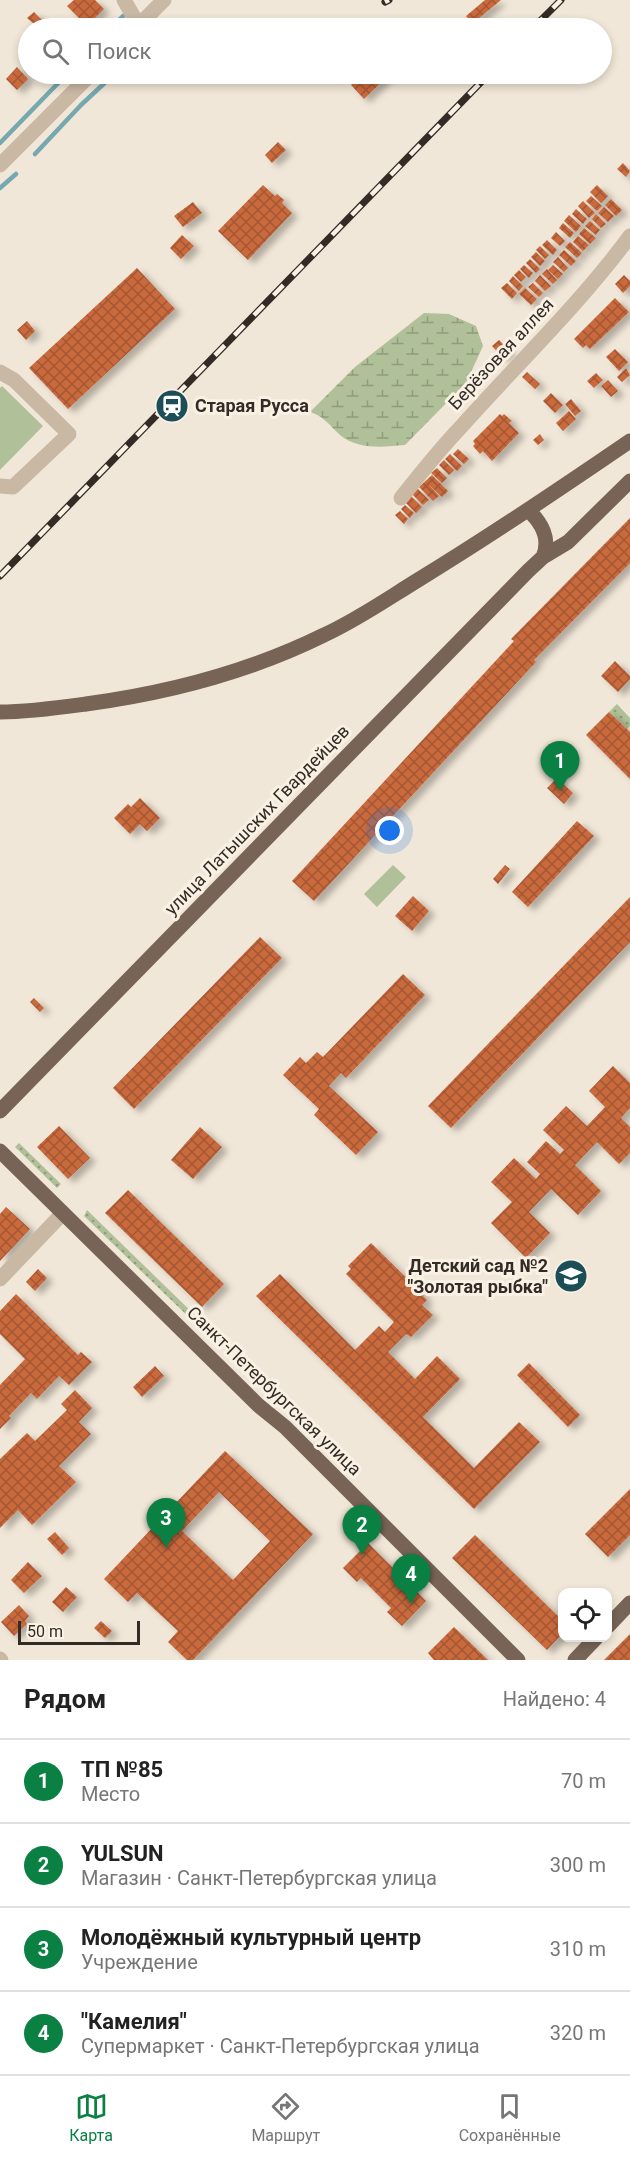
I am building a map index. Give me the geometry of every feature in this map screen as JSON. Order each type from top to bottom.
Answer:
[{"type":"main road","points":[[0,712],[27,712],[137,697],[202,682],[242,669],[325,635],[363,614],[528,510],[630,441]]},
{"type":"main road","name":"улица Латышских Гвардейцев","points":[[0,1111],[543,557],[568,542],[630,481]]},
{"type":"main road","points":[[528,510],[543,528],[546,545],[543,557]]},
{"type":"main road","name":"Санкт-Петербургская улица","points":[[0,1151],[258,1405],[285,1427],[519,1660]]},
{"type":"main road","points":[[612,1622],[630,1603]]},
{"type":"main road","points":[[575,1660],[592,1642]]},
{"type":"street","points":[[124,0],[133,18]]},
{"type":"street","points":[[147,18],[164,0]]},
{"type":"street","points":[[0,165],[82,84]]},
{"type":"street","name":"Берёзовая аллея","points":[[401,498],[459,429],[571,307],[630,236]]},
{"type":"street","points":[[0,372],[14,380],[69,434],[13,487],[0,486]]},
{"type":"street","points":[[0,1279],[63,1213]]},
{"type":"green space","points":[[424,313],[449,314],[476,326],[483,346],[466,383],[405,445],[371,446],[355,443],[347,440],[323,419],[310,412],[355,367]]},
{"type":"green space","points":[[2,386],[43,426],[0,470],[0,388]]},
{"type":"green space","points":[[617,704],[630,718],[630,726],[627,729],[609,712]]},
{"type":"green space","points":[[393,865],[406,877],[377,907],[364,894]]},
{"type":"green space","points":[[19,1143],[61,1184],[57,1188],[15,1147]]},
{"type":"green space","points":[[87,1210],[202,1322],[196,1324],[84,1216]]},
{"type":"building","points":[[74,0],[95,0],[104,9],[95,18],[79,18],[67,6]]},
{"type":"building","points":[[485,0],[501,0],[479,18],[466,16]]},
{"type":"building","points":[[34,12],[40,18],[27,18]]},
{"type":"building","points":[[17,67],[18,84],[23,84],[17,90],[6,79]]},
{"type":"building","points":[[352,84],[380,84],[364,99]]},
{"type":"building","points":[[278,142],[286,150],[272,163],[265,155]]},
{"type":"building","points":[[623,163],[630,171],[626,177],[617,169]]},
{"type":"building","points":[[263,185],[275,196],[277,194],[284,200],[282,203],[292,213],[248,260],[218,231]]},
{"type":"building","points":[[597,185],[608,196],[601,203],[590,192]]},
{"type":"building","points":[[591,196],[602,206],[597,211],[586,201]]},
{"type":"building","points":[[611,199],[622,210],[616,216],[605,205]]},
{"type":"building","points":[[583,201],[595,213],[589,218],[578,206]]},
{"type":"building","points":[[193,202],[202,213],[183,227],[174,216]]},
{"type":"building","points":[[604,207],[614,216],[608,222],[598,213]]},
{"type":"building","points":[[576,209],[587,219],[583,224],[572,214]]},
{"type":"building","points":[[596,214],[606,224],[601,228],[592,219]]},
{"type":"building","points":[[569,215],[581,226],[576,232],[564,221]]},
{"type":"building","points":[[590,221],[600,230],[596,235],[585,226]]},
{"type":"building","points":[[563,223],[574,233],[570,238],[559,228]]},
{"type":"building","points":[[584,228],[596,238],[590,244],[579,234]]},
{"type":"building","points":[[556,232],[565,241],[560,246],[551,238]]},
{"type":"building","points":[[182,235],[194,246],[181,259],[170,248]]},
{"type":"building","points":[[578,236],[589,245],[583,251],[573,242]]},
{"type":"building","points":[[547,240],[557,250],[553,255],[542,245]]},
{"type":"building","points":[[570,242],[582,253],[577,258],[565,247]]},
{"type":"building","points":[[540,246],[549,255],[545,259],[536,250]]},
{"type":"building","points":[[564,250],[576,261],[571,266],[559,255]]},
{"type":"building","points":[[536,252],[545,261],[540,266],[531,257]]},
{"type":"building","points":[[558,257],[568,268],[564,272],[553,262]]},
{"type":"building","points":[[530,259],[540,269],[536,273],[526,263]]},
{"type":"building","points":[[524,265],[533,273],[529,278],[520,269]]},
{"type":"building","points":[[553,265],[563,274],[558,279],[548,270]]},
{"type":"building","points":[[137,268],[175,309],[68,409],[29,368]]},
{"type":"building","points":[[547,269],[557,280],[553,284],[542,274]]},
{"type":"building","points":[[519,270],[526,277],[521,282],[514,275]]},
{"type":"building","points":[[540,275],[551,286],[545,291],[535,281]]},
{"type":"building","points":[[624,275],[630,281],[630,286],[623,293],[615,284]]},
{"type":"building","points":[[513,276],[523,286],[519,291],[509,281]]},
{"type":"building","points":[[507,283],[517,293],[512,299],[501,288]]},
{"type":"building","points":[[533,283],[543,293],[539,297],[528,287]]},
{"type":"building","points":[[525,288],[537,299],[531,305],[519,294]]},
{"type":"building","points":[[615,298],[629,312],[590,349],[586,345],[583,348],[574,339]]},
{"type":"building","points":[[27,321],[35,331],[26,340],[17,330]]},
{"type":"building","points":[[499,340],[510,351],[503,358],[492,346]]},
{"type":"building","points":[[615,349],[628,362],[619,371],[606,357]]},
{"type":"building","points":[[626,368],[630,375],[622,382],[617,377]]},
{"type":"building","points":[[527,372],[540,384],[535,389],[522,377]]},
{"type":"building","points":[[596,373],[603,380],[594,388],[587,381]]},
{"type":"building","points":[[608,380],[618,391],[611,397],[601,386]]},
{"type":"building","points":[[551,393],[563,405],[555,413],[543,401]]},
{"type":"building","points":[[571,399],[581,411],[575,416],[565,404]]},
{"type":"building","points":[[569,411],[576,419],[563,431],[556,423]]},
{"type":"building","points":[[500,414],[502,416],[504,414],[512,421],[509,423],[519,433],[492,461],[483,451],[480,454],[473,446],[475,444],[473,441]]},
{"type":"building","points":[[540,434],[544,440],[538,445],[533,440]]},
{"type":"building","points":[[458,449],[469,459],[464,464],[453,454]]},
{"type":"building","points":[[450,454],[462,466],[457,471],[445,459]]},
{"type":"building","points":[[444,460],[454,470],[449,475],[439,465]]},
{"type":"building","points":[[437,468],[447,478],[442,483],[431,473]]},
{"type":"building","points":[[432,475],[448,491],[442,497],[429,485],[439,496],[433,501],[419,487]]},
{"type":"building","points":[[418,489],[429,500],[423,505],[412,494]]},
{"type":"building","points":[[411,496],[422,507],[416,513],[405,502]]},
{"type":"building","points":[[405,505],[414,513],[410,518],[401,509]]},
{"type":"building","points":[[400,511],[408,519],[404,524],[395,515]]},
{"type":"building","points":[[630,518],[630,563],[534,660],[536,662],[314,901],[292,881],[514,641],[511,639]]},
{"type":"building","points":[[615,661],[630,676],[618,692],[601,676]]},
{"type":"building","points":[[609,712],[630,732],[630,779],[586,735]]},
{"type":"building","points":[[557,778],[573,793],[564,804],[547,788]]},
{"type":"building","points":[[140,798],[160,818],[147,831],[140,824],[130,834],[114,818],[128,804],[131,807]]},
{"type":"building","points":[[577,821],[594,836],[528,907],[512,892]]},
{"type":"building","points":[[505,865],[510,869],[498,884],[493,879]]},
{"type":"building","points":[[413,896],[429,911],[412,931],[395,916]]},
{"type":"building","points":[[630,897],[630,942],[451,1128],[428,1106]]},
{"type":"building","points":[[260,937],[282,958],[134,1109],[113,1088]]},
{"type":"building","points":[[403,974],[425,995],[346,1078],[341,1073],[329,1086],[378,1132],[356,1155],[314,1115],[319,1109],[283,1075],[300,1057],[306,1063],[317,1052],[323,1057]]},
{"type":"building","points":[[34,998],[44,1008],[40,1012],[30,1002]]},
{"type":"building","points":[[613,1066],[630,1083],[630,1108],[621,1118],[630,1127],[630,1153],[619,1164],[597,1142],[575,1165],[601,1191],[578,1215],[551,1189],[529,1212],[550,1233],[526,1258],[491,1223],[512,1202],[491,1182],[514,1158],[536,1179],[540,1174],[527,1162],[546,1141],[560,1154],[564,1150],[543,1130],[566,1106],[587,1126],[605,1107],[589,1091]]},
{"type":"building","points":[[59,1126],[90,1158],[68,1179],[37,1147]]},
{"type":"building","points":[[200,1127],[222,1147],[193,1179],[171,1160]]},
{"type":"building","points":[[128,1190],[224,1284],[202,1307],[105,1213]]},
{"type":"building","points":[[6,1207],[30,1229],[0,1261],[0,1214]]},
{"type":"building","points":[[371,1243],[424,1295],[427,1300],[422,1305],[433,1315],[411,1337],[406,1334],[388,1352],[415,1379],[437,1356],[460,1379],[423,1417],[474,1468],[519,1422],[540,1442],[474,1509],[256,1296],[280,1274],[355,1350],[379,1326],[385,1332],[394,1322],[346,1274],[351,1269],[348,1266]]},
{"type":"building","points":[[38,1269],[47,1278],[35,1291],[26,1282]]},
{"type":"building","points":[[16,1294],[78,1355],[81,1352],[92,1362],[69,1385],[59,1376],[37,1399],[31,1393],[0,1429],[0,1385],[25,1359],[0,1334],[0,1311]]},
{"type":"building","points":[[529,1363],[580,1415],[568,1427],[517,1375]]},
{"type":"building","points":[[155,1366],[164,1376],[142,1397],[133,1387]]},
{"type":"building","points":[[75,1390],[92,1408],[79,1422],[91,1434],[59,1466],[76,1482],[32,1525],[18,1510],[0,1528],[0,1459],[27,1433],[35,1441],[67,1410],[61,1404]]},
{"type":"building","points":[[225,1451],[313,1534],[193,1660],[187,1660],[168,1642],[178,1631],[137,1593],[128,1602],[104,1579]],"holes":[[[219,1492],[270,1541],[233,1580],[182,1531]]]},
{"type":"building","points":[[630,1489],[630,1535],[608,1557],[585,1534]]},
{"type":"building","points":[[55,1532],[69,1548],[62,1555],[47,1539]]},
{"type":"building","points":[[475,1535],[558,1616],[558,1638],[547,1650],[452,1558]]},
{"type":"building","points":[[368,1543],[426,1601],[402,1626],[387,1612],[391,1608],[361,1578],[357,1582],[343,1568]]},
{"type":"building","points":[[28,1562],[42,1576],[24,1593],[11,1580]]},
{"type":"building","points":[[66,1587],[77,1597],[63,1612],[52,1602]]},
{"type":"building","points":[[19,1605],[29,1616],[25,1621],[27,1624],[14,1636],[1,1622]]},
{"type":"building","points":[[101,1621],[112,1631],[105,1638],[94,1628]]},
{"type":"building","points":[[454,1627],[488,1660],[434,1660],[428,1653]]},
{"type":"building","points":[[630,1634],[630,1660],[604,1660]]},
{"type":"waterway","points":[[0,143],[57,84]]},
{"type":"waterway","points":[[35,154],[104,84]]},
{"type":"waterway","points":[[0,188],[16,174]]},
{"type":"railway","points":[[385,2],[389,0]]},
{"type":"railway","points":[[543,18],[561,0]]},
{"type":"railway","points":[[0,576],[479,84]]},
{"type":"place","name":"Старая Русса","points":[[172,406]]},
{"type":"place","name":"ТП №85","points":[[560,791]]},
{"type":"place","name":"Детский сад №2 \"Золотая рыбка\"","points":[[571,1276]]},
{"type":"place","name":"Молодёжный культурный центр","points":[[166,1548]]},
{"type":"place","name":"YULSUN","points":[[362,1555]]},
{"type":"place","name":"\"Камелия\"","points":[[411,1604]]}]
